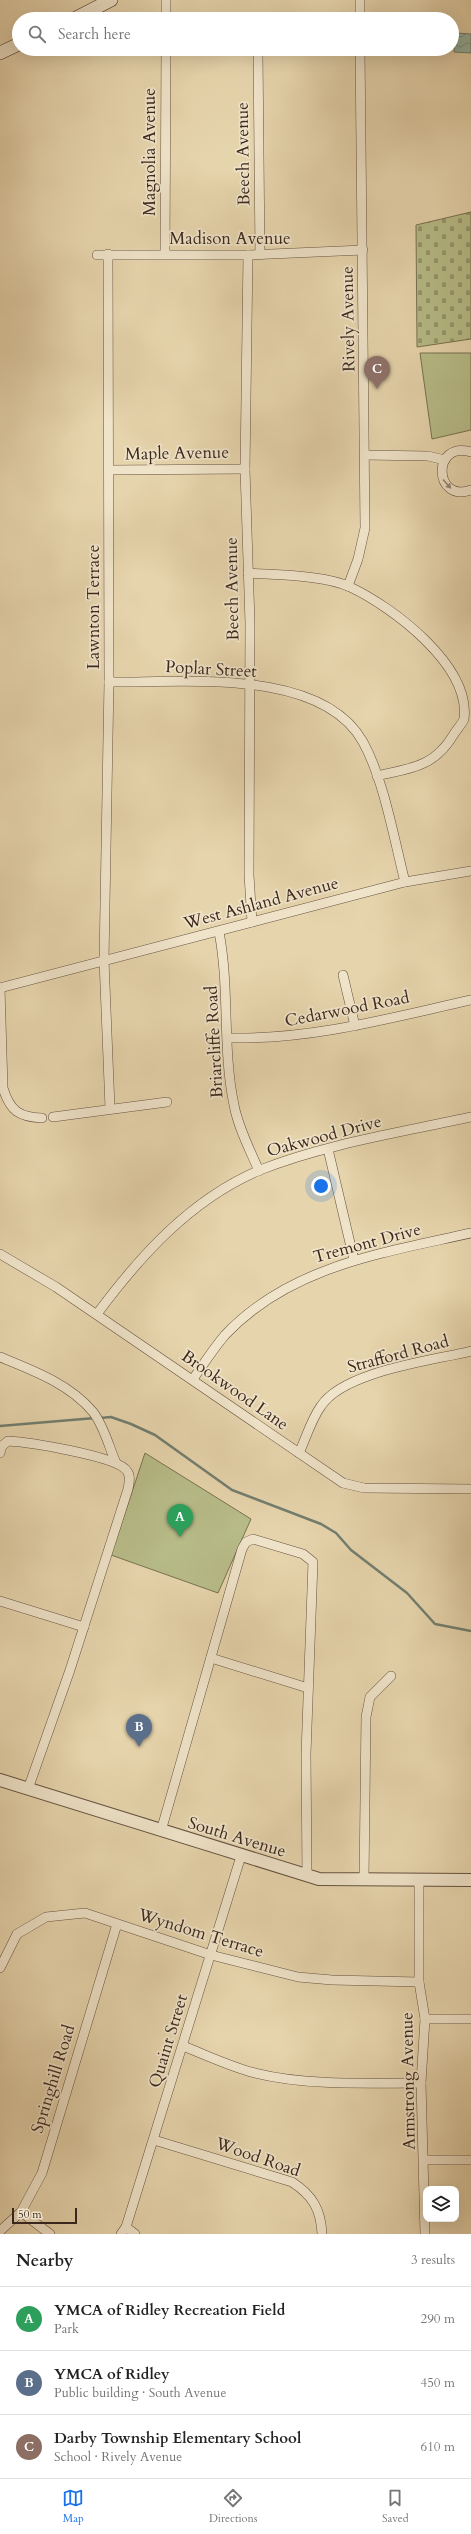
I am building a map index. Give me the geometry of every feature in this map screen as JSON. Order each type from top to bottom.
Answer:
[{"type":"main road","points":[[88,12],[111,0]]},
{"type":"main road","points":[[0,53],[12,47]]},
{"type":"street","points":[[166,0],[166,12]]},
{"type":"street","points":[[360,0],[360,12]]},
{"type":"street","name":"Magnolia Avenue","points":[[165,254],[166,56]]},
{"type":"street","name":"Beech Avenue","points":[[258,56],[260,255]]},
{"type":"street","name":"Rively Avenue","points":[[348,586],[358,559],[365,528],[360,56]]},
{"type":"street","name":"Madison Avenue","points":[[97,255],[260,255],[363,250]]},
{"type":"street","name":"Lawnton Terrace","points":[[108,254],[110,470],[109,682],[104,960],[110,1108]]},
{"type":"street","name":"Beech Avenue","points":[[248,255],[245,468],[250,683],[249,875],[252,922]]},
{"type":"street","points":[[471,452],[458,450],[444,460],[441,471],[446,484],[456,491],[471,490]]},
{"type":"street","points":[[365,455],[428,456],[444,460]]},
{"type":"street","name":"Maple Avenue","points":[[110,470],[245,468]]},
{"type":"street","points":[[248,573],[302,576],[348,586],[389,608],[418,631],[452,668],[463,688],[467,721],[445,748],[424,763],[377,776]]},
{"type":"street","name":"Poplar Street","points":[[109,682],[250,683],[300,694],[336,712],[363,741],[377,776],[405,882]]},
{"type":"street","name":"West Ashland Avenue","points":[[0,988],[104,960],[219,932],[405,882],[471,871]]},
{"type":"street","name":"Briarcliffe Road","points":[[219,932],[225,962],[228,1038],[234,1106],[259,1171]]},
{"type":"street","points":[[343,974],[355,1026]]},
{"type":"street","points":[[0,988],[3,1088],[6,1099],[18,1113],[27,1118],[42,1118]]},
{"type":"street","name":"Cedarwood Road","points":[[228,1038],[269,1039],[355,1026],[471,1000]]},
{"type":"street","points":[[53,1117],[110,1108],[167,1102]]},
{"type":"street","name":"Oakwood Drive","points":[[96,1314],[140,1258],[172,1227],[213,1196],[259,1171],[296,1157],[471,1117]]},
{"type":"street","points":[[328,1149],[354,1260]]},
{"type":"street","name":"Tremont Drive","points":[[192,1380],[224,1336],[254,1309],[287,1287],[310,1275],[354,1260],[471,1233]]},
{"type":"street","name":"Brookwood Lane","points":[[0,1254],[17,1262],[96,1314],[343,1483],[354,1487],[471,1489]]},
{"type":"street","name":"Strafford Road","points":[[299,1453],[321,1406],[344,1385],[375,1374],[471,1351]]},
{"type":"street","points":[[0,1357],[41,1374],[61,1386],[93,1412],[99,1422],[116,1463]]},
{"type":"street","points":[[0,1454],[2,1446],[8,1441],[57,1447],[116,1463],[127,1470],[130,1476],[128,1489],[84,1627],[28,1788]]},
{"type":"street","points":[[161,1831],[246,1542],[252,1539],[303,1554],[312,1562],[308,1688],[307,1876]]},
{"type":"street","points":[[0,1601],[84,1627]]},
{"type":"street","points":[[211,1658],[308,1688]]},
{"type":"street","points":[[364,1880],[366,1717],[370,1697],[391,1676]]},
{"type":"street","name":"South Avenue","points":[[0,1780],[319,1879],[471,1880]]},
{"type":"street","name":"Quaint Street","points":[[124,2230],[154,2140],[241,1856]]},
{"type":"street","name":"Armstrong Avenue","points":[[419,1880],[419,1982],[425,2019],[421,2083],[425,2160],[425,2234]]},
{"type":"street","name":"Wyndom Terrace","points":[[0,1968],[17,1934],[46,1917],[85,1913],[211,1955],[298,1977],[332,1980],[419,1982]]},
{"type":"street","name":"Springhill Road","points":[[0,2231],[21,2212],[42,2173],[117,1924]]},
{"type":"street","points":[[425,2019],[471,2019]]},
{"type":"street","points":[[183,2046],[252,2072],[288,2080],[324,2083],[421,2083]]},
{"type":"street","name":"Wood Road","points":[[154,2140],[292,2182],[307,2192],[319,2209],[322,2234]]},
{"type":"street","points":[[425,2160],[471,2160]]},
{"type":"street","points":[[21,2212],[50,2234]]},
{"type":"street","points":[[124,2230],[135,2234]]},
{"type":"green space","points":[[471,212],[471,339],[417,347],[416,225]]},
{"type":"green space","points":[[420,353],[471,353],[471,430],[432,439]]},
{"type":"green space","points":[[145,1453],[251,1519],[218,1593],[111,1555]]},
{"type":"water","points":[[459,33],[471,34],[471,53],[459,52]]},
{"type":"waterway","points":[[100,1418],[111,1417],[155,1435],[232,1490],[321,1524],[336,1533],[351,1550],[407,1593],[435,1624],[471,1631]]},
{"type":"waterway","points":[[0,1426],[95,1418]]},
{"type":"place","name":"Darby Township Elementary School","points":[[377,389]]},
{"type":"place","name":"YMCA of Ridley Recreation Field","points":[[180,1537]]},
{"type":"place","name":"YMCA of Ridley","points":[[139,1747]]}]
